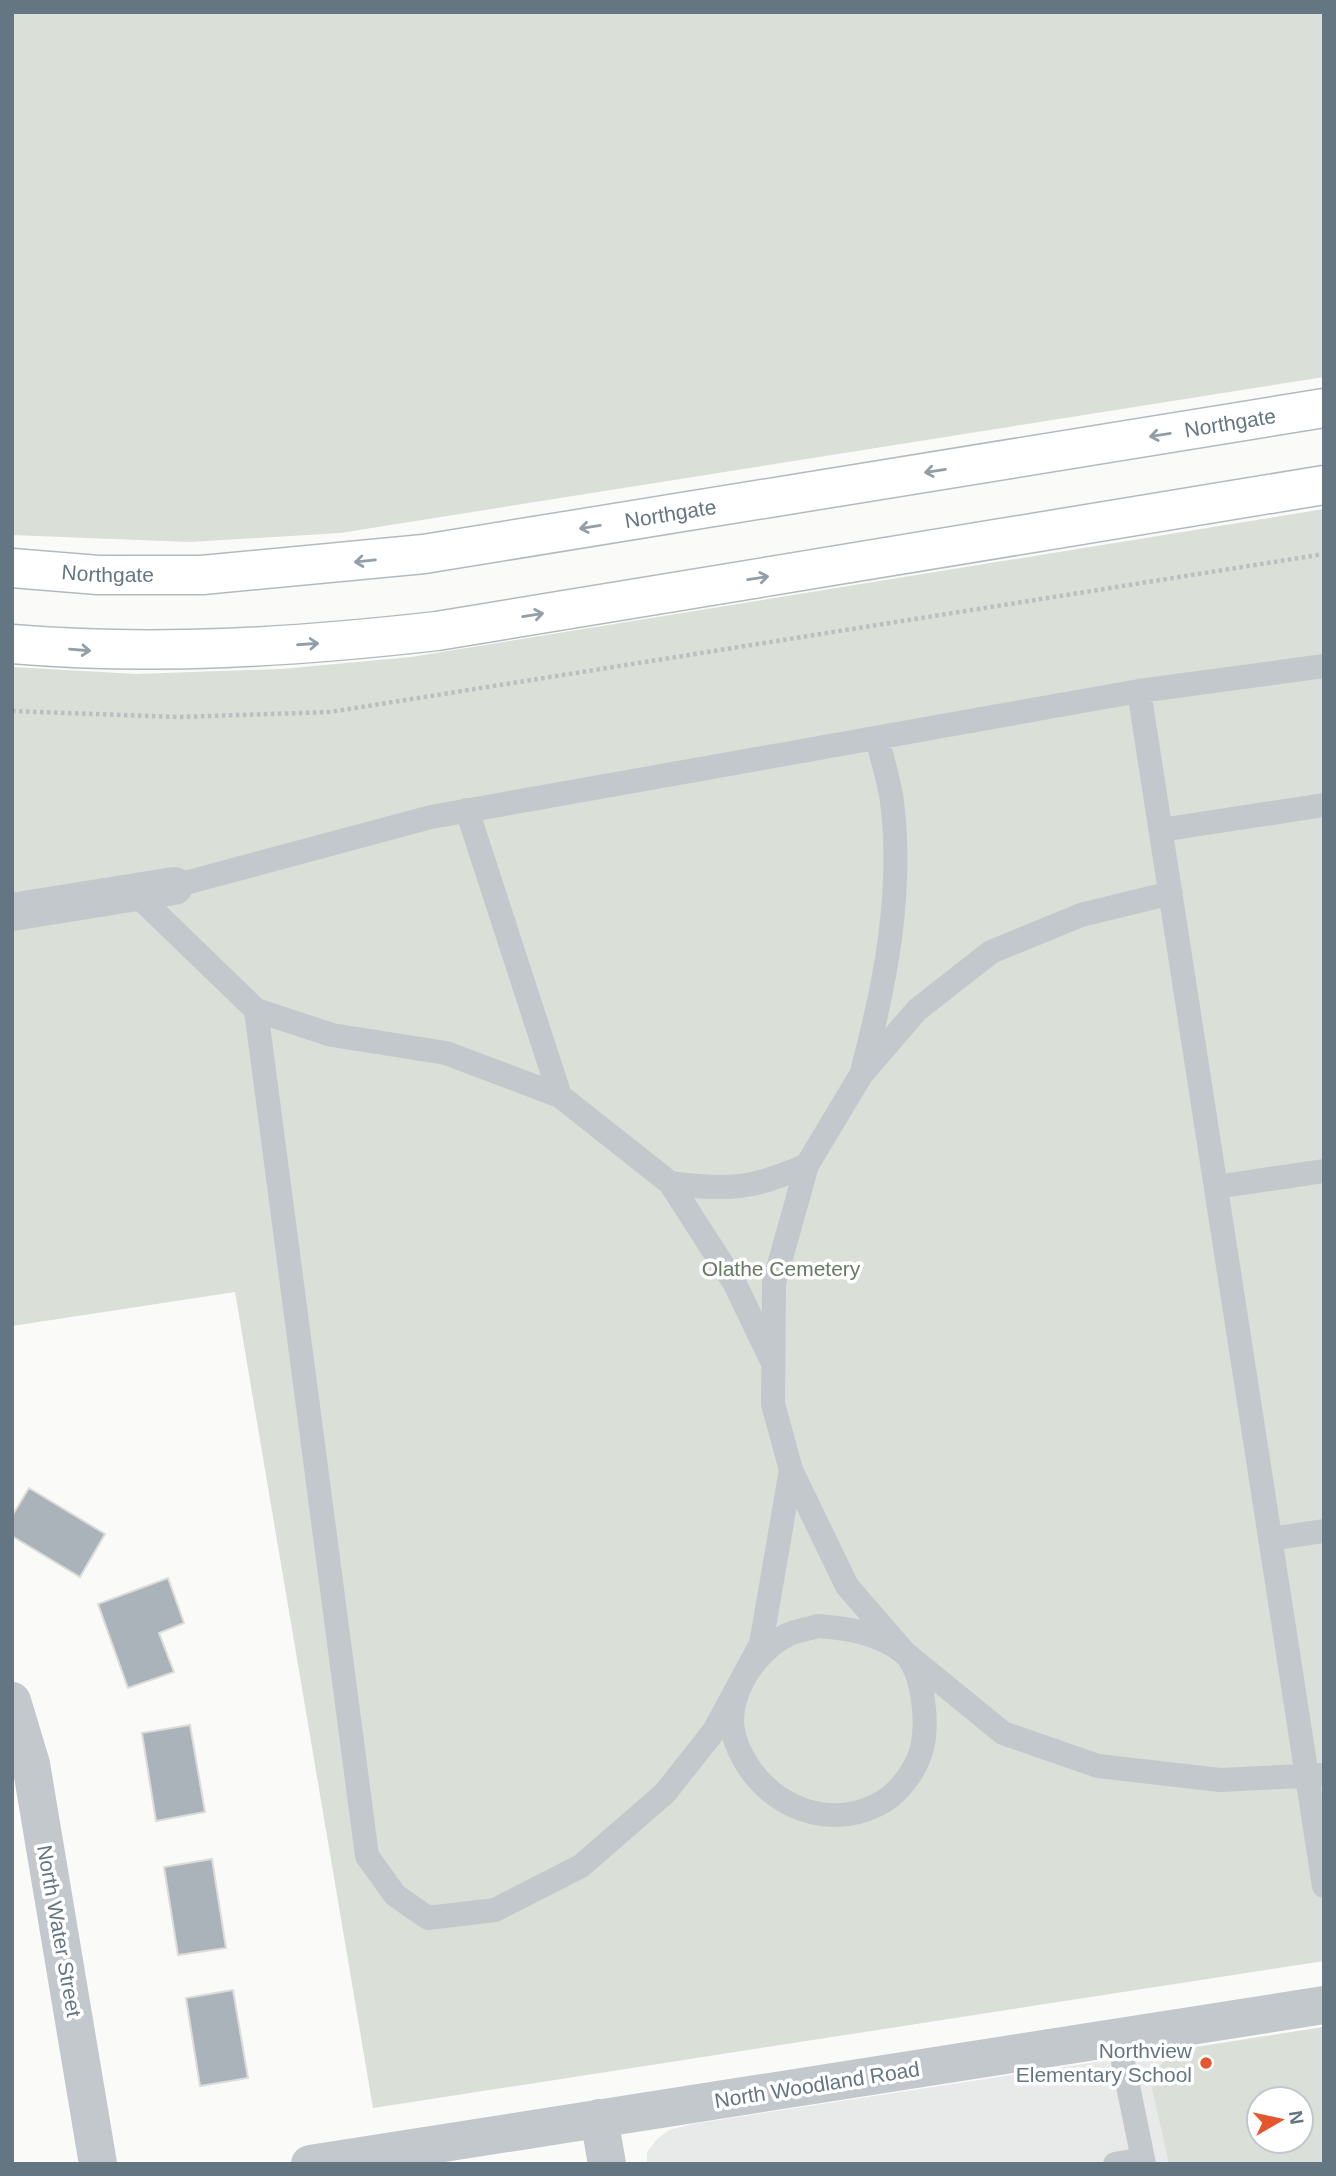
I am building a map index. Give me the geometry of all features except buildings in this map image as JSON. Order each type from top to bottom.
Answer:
[{"type":"main road","name":"Northgate","points":[[12,568],[97,575],[202,575],[424,554],[1324,408]]},
{"type":"main road","points":[[12,644],[96,651],[202,651],[338,642],[424,632],[1324,485]]},
{"type":"street","points":[[12,912],[174,886]]},
{"type":"street","name":"North Water Street","points":[[12,1701],[31,1763],[98,2164]]},
{"type":"street","name":"North Woodland Road","points":[[310,2164],[1324,2005]]},
{"type":"street","points":[[599,2119],[607,2164]]},
{"type":"lane","points":[[174,886],[431,817],[467,810],[1139,691],[1324,666]]},
{"type":"lane","points":[[1139,691],[1270,1539],[1315,1776],[1324,1886]]},
{"type":"lane","points":[[861,1074],[884,986],[895,884],[892,800],[877,738]]},
{"type":"lane","points":[[1161,830],[1324,804]]},
{"type":"lane","points":[[467,810],[560,1096]]},
{"type":"lane","points":[[134,892],[256,1010],[332,1035],[446,1053],[560,1096],[670,1183],[735,1284],[774,1364]]},
{"type":"lane","points":[[1171,893],[1081,915],[991,952],[917,1010],[861,1074],[807,1165],[774,1283],[773,1404],[791,1470],[847,1586],[905,1653],[1003,1733],[1098,1766],[1220,1780],[1315,1776]]},
{"type":"lane","points":[[256,1010],[367,1856],[395,1895],[428,1918],[495,1910],[581,1866],[665,1793],[713,1731],[761,1644],[791,1470]]},
{"type":"lane","points":[[670,1183],[719,1190],[768,1183],[807,1165]]},
{"type":"lane","points":[[1216,1187],[1324,1171]]},
{"type":"lane","points":[[1270,1539],[1324,1531]]},
{"type":"lane","points":[[818,1626],[849,1628],[905,1653],[920,1684],[926,1717],[922,1749],[908,1778],[885,1801],[857,1815],[832,1817],[798,1809],[772,1792],[750,1769],[735,1740],[734,1708],[744,1677],[762,1653],[788,1635],[818,1626]]},
{"type":"lane","points":[[1115,2164],[1144,2162],[1118,2037]]},
{"type":"path","points":[[12,711],[180,717],[330,712],[1324,554]]},
{"type":"shaded area","name":"Northview Elementary School","points":[[1324,2027],[1324,2164],[647,2164],[647,2152],[657,2139],[669,2130],[692,2124]]},
{"type":"green space","points":[[12,12],[1324,12],[1324,377],[340,533],[189,542],[12,535]]},
{"type":"green space","name":"Olathe Cemetery","points":[[1324,509],[1324,1961],[373,2108],[235,1292],[12,1326],[12,667],[136,674],[281,669],[411,657]]},
{"type":"green space","points":[[1324,2027],[1324,2164],[1169,2164],[1150,2079],[1172,2051]]},
{"type":"place","name":"Northview Elementary School","points":[[1206,2063]]}]
